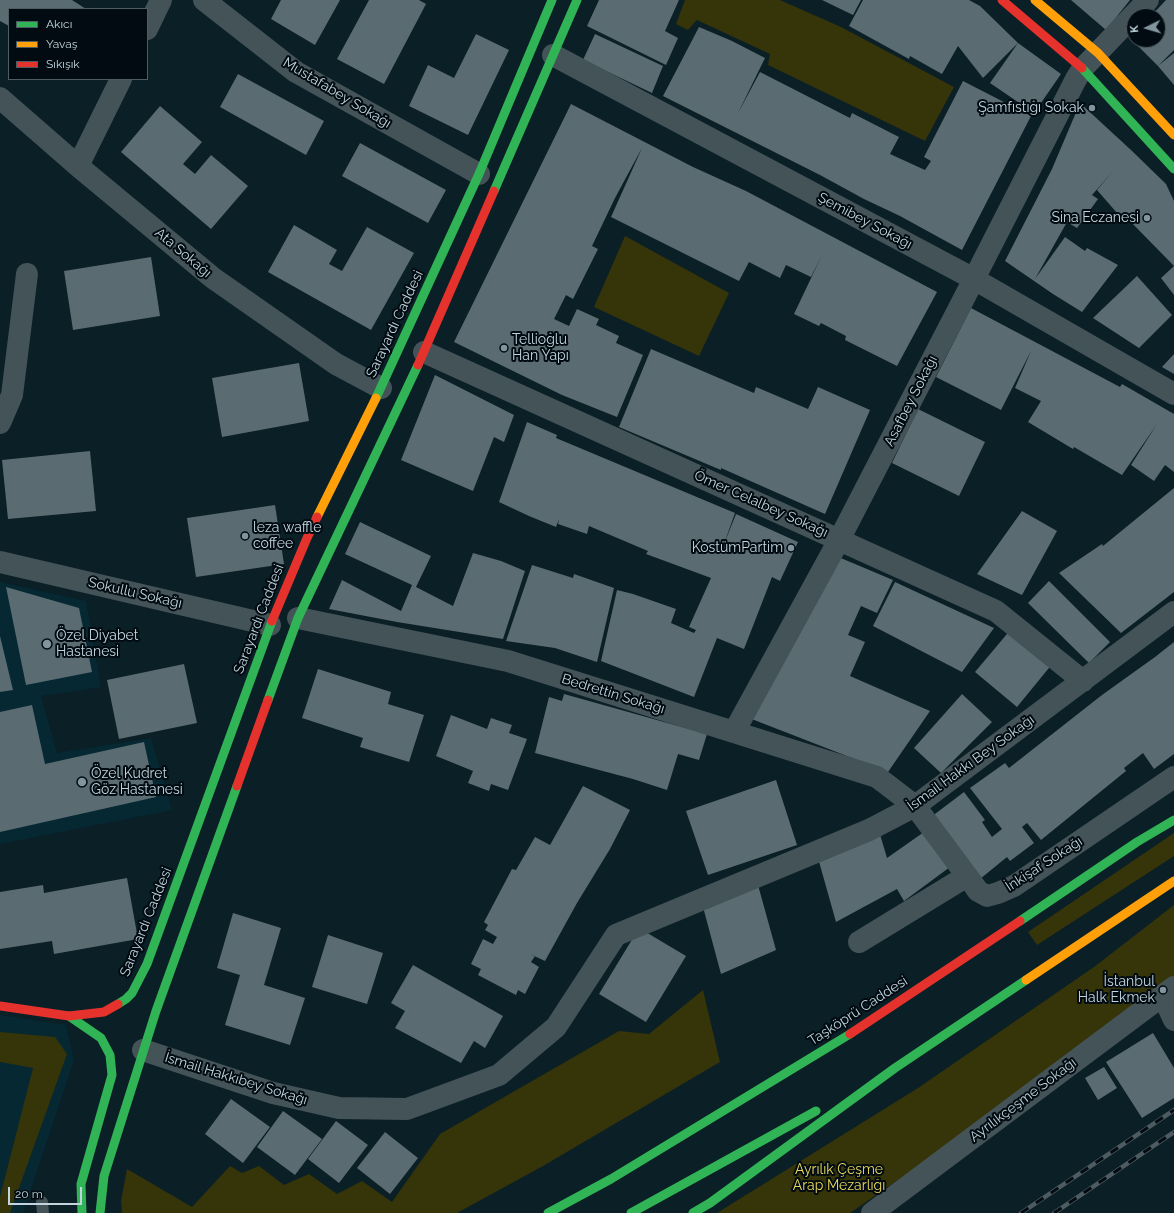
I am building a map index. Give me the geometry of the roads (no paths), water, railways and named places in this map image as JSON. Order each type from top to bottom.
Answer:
[{"type":"main road","name":"Sarayardı Caddesi","points":[[69,1016],[104,1012],[126,999],[132,993],[147,964],[270,625],[306,538],[381,388],[479,174],[552,0]]},
{"type":"main road","points":[[100,1213],[104,1176],[143,1050],[298,618],[424,352],[577,0]]},
{"type":"main road","points":[[1002,0],[1091,60],[1174,169]]},
{"type":"main road","points":[[1035,0],[1091,60],[1174,136]]},
{"type":"main road","name":"Taşköprü Caddesi","points":[[548,1213],[611,1179],[856,1030],[1137,842],[1174,820]]},
{"type":"main road","points":[[693,1213],[710,1203],[895,1068],[1174,881]]},
{"type":"main road","points":[[0,1006],[69,1016],[101,1038],[110,1055],[112,1075],[81,1184],[82,1213]]},
{"type":"main road","points":[[631,1213],[895,1068]]},
{"type":"street","points":[[148,27],[161,0]]},
{"type":"street","name":"Mustafabey Sokağı","points":[[204,0],[296,72],[479,174]]},
{"type":"street","name":"Asafbey Sokağı","points":[[734,732],[839,540],[1072,86],[1091,60],[1148,0]]},
{"type":"street","name":"Şemibey Sokağı","points":[[553,55],[974,279],[1174,394]]},
{"type":"street","points":[[78,166],[121,80]]},
{"type":"street","name":"Ata Sokağı","points":[[0,98],[78,166],[213,278],[336,364],[381,388]]},
{"type":"street","points":[[0,423],[12,395],[27,274]]},
{"type":"street","name":"Ömer Celalbey Sokağı","points":[[424,352],[996,611],[1083,681]]},
{"type":"street","name":"Sokullu Sokağı","points":[[0,562],[270,625]]},
{"type":"street","name":"İsmail Hakkı Bey Sokağı","points":[[616,935],[868,830],[915,806],[1174,612]]},
{"type":"street","name":"Bedrettin Sokağı","points":[[298,618],[508,661],[877,776],[915,806]]},
{"type":"street","name":"İnkişaf Sokağı","points":[[915,806],[978,891],[987,896],[1014,886],[1174,777]]},
{"type":"street","points":[[859,942],[967,876]]},
{"type":"street","name":"İsmail Hakkıbey Sokağı","points":[[143,1050],[273,1093],[339,1108],[407,1109],[499,1075],[556,1027],[616,935]]},
{"type":"street","points":[[1168,991],[1174,1020]]},
{"type":"street","name":"Ayrılıkçeşme Sokağı","points":[[872,1213],[1168,991]]},
{"type":"railway","points":[[1021,1213],[1174,1110]]},
{"type":"railway","points":[[1054,1213],[1174,1132]]},
{"type":"place","name":"Şamfıstığı Sokak","points":[[1092,108]]},
{"type":"place","name":"Sina Eczanesi","points":[[1147,218]]},
{"type":"place","name":"Tellioğlu Han Yapı","points":[[504,348]]},
{"type":"place","name":"leza waffle coffee","points":[[245,536]]},
{"type":"place","name":"KostümPartim","points":[[791,548]]},
{"type":"place","name":"Özel Diyabet Hastanesi","points":[[47,644]]},
{"type":"place","name":"Özel Kudret Göz Hastanesi","points":[[82,782]]},
{"type":"place","name":"İstanbul Halk Ekmek","points":[[1163,990]]},
{"type":"park label","name":"Ayrılık Çeşme Arap Mezarlığı","points":[[839,1178]]}]
